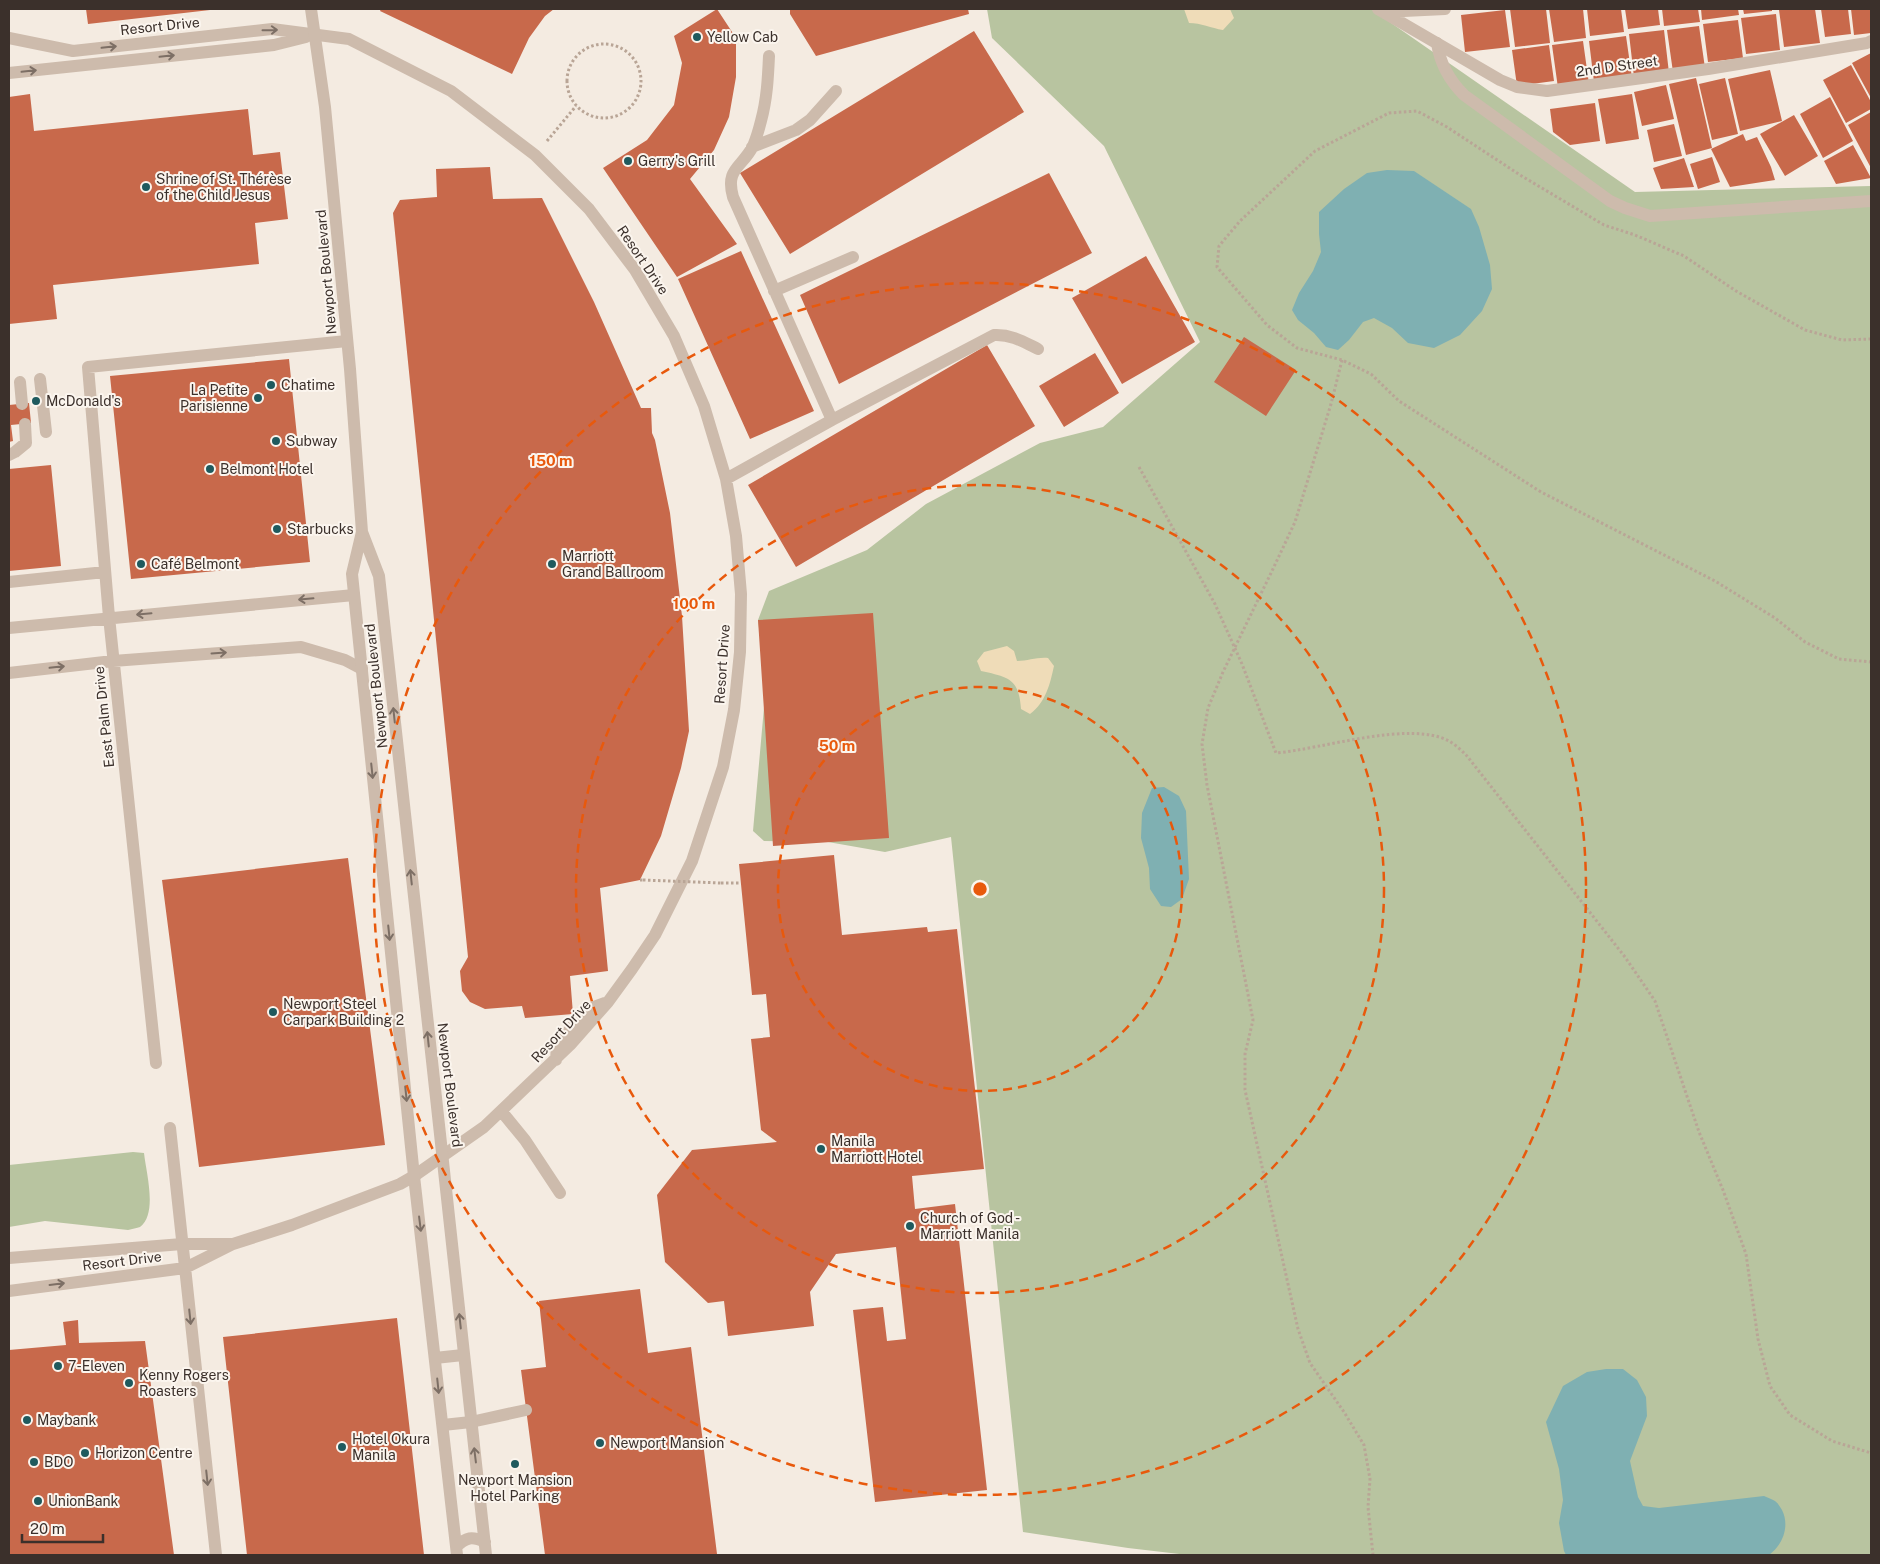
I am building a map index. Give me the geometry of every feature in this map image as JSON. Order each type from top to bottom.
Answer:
[{"type":"street","name":"Newport Boulevard","points":[[311,9],[325,107],[347,341],[362,532],[379,576],[429,1047],[444,1156],[463,1355],[486,1555]]},
{"type":"street","points":[[1380,11],[1446,9]]},
{"type":"street","name":"2nd D Street","points":[[1380,11],[1517,87],[1547,91],[1708,69],[1867,43],[1871,40]]},
{"type":"street","name":"Resort Drive","points":[[9,38],[73,51],[272,30],[316,35],[349,40],[450,90],[535,155],[589,210],[635,270],[674,336],[704,406],[726,479],[736,536],[741,594],[740,652],[734,710],[723,767],[701,837],[684,877],[654,935],[608,1002],[586,1010],[557,1045],[556,1060],[502,1112],[484,1127],[414,1176],[359,1201],[233,1244],[185,1268],[9,1291]]},
{"type":"street","name":"Resort Drive","points":[[9,73],[274,44],[316,35]]},
{"type":"street","points":[[1436,43],[1439,58],[1446,72],[1464,95],[1610,201],[1625,208],[1650,216],[1871,201]]},
{"type":"street","points":[[73,51],[75,66]]},
{"type":"street","points":[[769,56],[767,98],[752,148],[734,170],[730,184],[733,197],[832,420]]},
{"type":"street","points":[[752,148],[796,130],[810,120],[836,91]]},
{"type":"street","points":[[774,290],[853,257]]},
{"type":"street","points":[[726,479],[832,420],[994,335],[1016,338],[1038,349]]},
{"type":"street","name":"East Palm Drive","points":[[156,1063],[113,661],[88,367],[347,341]]},
{"type":"street","points":[[40,379],[46,432]]},
{"type":"street","points":[[20,382],[22,404]]},
{"type":"street","points":[[9,455],[16,452],[26,443],[25,424]]},
{"type":"street","name":"Newport Boulevard","points":[[362,532],[352,574],[414,1176],[457,1551]]},
{"type":"street","points":[[9,582],[105,572]]},
{"type":"street","points":[[9,628],[354,595]]},
{"type":"street","points":[[9,673],[113,661],[301,647],[345,660],[362,669]]},
{"type":"street","points":[[502,1112],[525,1140],[560,1192]]},
{"type":"street","points":[[170,1128],[216,1555]]},
{"type":"street","name":"Resort Drive","points":[[9,1258],[182,1244],[233,1244]]},
{"type":"street","points":[[435,1358],[463,1355]]},
{"type":"street","points":[[443,1424],[471,1422],[526,1410]]},
{"type":"street","points":[[457,1551],[464,1540],[470,1537],[485,1542]]},
{"type":"path","points":[[605,43],[618,46],[629,52],[637,62],[641,73],[642,86],[638,98],[631,108],[621,115],[610,118],[597,118],[586,114],[576,106],[569,96],[566,84],[567,71],[572,60],[581,51],[593,45],[605,43]]},
{"type":"path","points":[[535,155],[576,106]]},
{"type":"path","points":[[1871,339],[1842,340],[1805,330],[1736,292],[1684,256],[1635,235],[1604,225],[1520,175],[1447,127],[1416,111],[1389,113],[1315,151],[1240,221],[1219,246],[1217,267],[1268,325],[1297,348],[1342,360],[1371,374],[1399,401],[1541,492],[1716,582],[1776,618],[1804,642],[1839,659],[1871,662]]},
{"type":"path","points":[[1342,360],[1331,404],[1295,522],[1234,647],[1208,708],[1202,744],[1207,785],[1253,1020],[1245,1054],[1245,1090],[1298,1329],[1310,1363],[1364,1445],[1370,1479],[1368,1508],[1373,1555]]},
{"type":"path","points":[[1139,467],[1215,604],[1276,753],[1397,733],[1423,733],[1449,741],[1473,763],[1625,957],[1655,1001],[1699,1132],[1723,1190],[1746,1254],[1758,1339],[1770,1386],[1790,1415],[1832,1441],[1871,1453]]},
{"type":"path","points":[[640,880],[741,883]]},
{"type":"green space","points":[[987,9],[1371,9],[1635,192],[1871,186],[1871,1555],[1188,1555],[1023,1532],[951,837],[885,852],[828,842],[764,841],[753,831],[766,685],[758,620],[769,591],[867,550],[926,504],[1040,443],[1103,427],[1200,342],[1104,146],[992,38]]},
{"type":"green space","points":[[133,1152],[144,1153],[150,1192],[148,1213],[140,1227],[128,1230],[45,1221],[9,1227],[9,1165]]},
{"type":"sand","points":[[1184,9],[1230,9],[1234,18],[1223,30],[1189,23]]},
{"type":"sand","points":[[1007,646],[1014,651],[1017,661],[1048,658],[1054,666],[1044,698],[1030,714],[1021,709],[1015,685],[1005,677],[981,671],[977,661],[984,652]]},
{"type":"water","points":[[1387,170],[1414,171],[1471,209],[1479,227],[1490,265],[1492,289],[1482,311],[1460,335],[1434,348],[1408,343],[1392,328],[1374,318],[1363,322],[1349,340],[1338,350],[1326,347],[1314,333],[1298,320],[1292,310],[1321,252],[1319,212],[1344,189],[1367,173]]},
{"type":"water","points":[[1164,787],[1179,796],[1186,811],[1189,879],[1182,899],[1171,907],[1161,906],[1150,889],[1149,868],[1141,838],[1142,813],[1152,788]]},
{"type":"water","points":[[1623,1369],[1637,1380],[1646,1397],[1647,1416],[1630,1461],[1638,1497],[1643,1506],[1659,1508],[1764,1496],[1776,1502],[1784,1516],[1784,1535],[1774,1551],[1769,1555],[1566,1555],[1559,1523],[1563,1500],[1559,1469],[1546,1422],[1563,1386],[1587,1372]]},
{"type":"building","points":[[86,9],[210,9],[210,10],[88,24]]},
{"type":"building","points":[[381,9],[554,9],[545,16],[529,38],[512,74],[380,11]]},
{"type":"building","points":[[717,9],[736,38],[736,77],[729,117],[714,150],[690,179],[737,244],[677,277],[603,168],[647,140],[674,105],[682,63],[674,36]]},
{"type":"building","points":[[790,9],[968,9],[969,14],[816,56],[790,14]]},
{"type":"building","points":[[1510,9],[1546,9],[1550,43],[1515,47]]},
{"type":"building","points":[[1549,9],[1583,9],[1586,38],[1554,42]]},
{"type":"building","points":[[1587,9],[1621,9],[1624,32],[1590,36]]},
{"type":"building","points":[[1625,9],[1658,9],[1660,25],[1628,29]]},
{"type":"building","points":[[1662,9],[1698,9],[1700,22],[1664,26]]},
{"type":"building","points":[[1701,9],[1738,9],[1739,15],[1702,20]]},
{"type":"building","points":[[1743,9],[1772,9],[1772,11],[1744,14]]},
{"type":"building","points":[[1815,9],[1820,43],[1784,47],[1779,10]]},
{"type":"building","points":[[1821,9],[1848,9],[1851,34],[1825,37]]},
{"type":"building","points":[[1851,9],[1871,9],[1871,33],[1854,35]]},
{"type":"building","points":[[1505,10],[1510,47],[1465,52],[1461,15]]},
{"type":"building","points":[[1776,14],[1780,50],[1746,54],[1741,18]]},
{"type":"building","points":[[1738,20],[1743,58],[1708,62],[1703,24]]},
{"type":"building","points":[[1699,26],[1705,68],[1673,72],[1667,30]]},
{"type":"building","points":[[1664,30],[1669,73],[1634,77],[1629,34]]},
{"type":"building","points":[[974,31],[1024,112],[790,254],[740,173]]},
{"type":"building","points":[[1626,36],[1632,78],[1594,82],[1589,41]]},
{"type":"building","points":[[1583,41],[1589,84],[1558,88],[1552,45]]},
{"type":"building","points":[[1549,45],[1554,81],[1517,86],[1512,50]]},
{"type":"building","points":[[1871,53],[1871,98],[1852,63]]},
{"type":"building","points":[[1851,65],[1871,102],[1871,109],[1846,123],[1823,80]]},
{"type":"building","points":[[1770,70],[1782,121],[1740,131],[1728,79]]},
{"type":"building","points":[[1696,78],[1712,148],[1686,155],[1669,84]]},
{"type":"building","points":[[1725,78],[1738,134],[1712,140],[1699,84]]},
{"type":"building","points":[[1666,85],[1674,119],[1642,126],[1634,92]]},
{"type":"building","name":"Shrine of St. Thérèse of the Child Jesus","points":[[30,94],[34,131],[248,109],[253,155],[280,152],[288,219],[255,223],[259,264],[53,285],[57,319],[9,324],[9,97]]},
{"type":"building","points":[[1632,94],[1639,139],[1606,144],[1598,99]]},
{"type":"building","points":[[1830,97],[1853,141],[1823,158],[1800,114]]},
{"type":"building","points":[[1595,103],[1600,141],[1570,145],[1553,132],[1550,109]]},
{"type":"building","points":[[1871,112],[1871,168],[1848,125]]},
{"type":"building","points":[[1794,115],[1818,156],[1785,176],[1760,134]]},
{"type":"building","points":[[1674,124],[1682,156],[1654,162],[1647,130]]},
{"type":"building","points":[[1743,134],[1746,141],[1757,137],[1775,180],[1730,187],[1711,149]]},
{"type":"building","points":[[1853,145],[1871,178],[1836,184],[1824,161]]},
{"type":"building","points":[[1712,157],[1720,182],[1698,189],[1690,164]]},
{"type":"building","points":[[1684,158],[1694,187],[1661,189],[1653,168]]},
{"type":"building","name":"Marriott Grand Ballroom","points":[[490,167],[493,199],[542,198],[594,302],[641,408],[651,408],[652,433],[670,513],[682,616],[689,731],[681,768],[661,836],[640,880],[600,888],[608,971],[570,976],[573,1014],[525,1018],[522,1006],[485,1009],[470,1002],[462,991],[460,971],[468,957],[393,213],[400,200],[437,197],[436,169]]},
{"type":"building","points":[[1049,173],[1092,253],[839,384],[800,295]]},
{"type":"building","points":[[741,251],[814,411],[750,439],[678,279]]},
{"type":"building","points":[[1146,256],[1195,342],[1122,384],[1072,298]]},
{"type":"building","points":[[1244,337],[1296,370],[1266,416],[1214,382]]},
{"type":"building","points":[[987,345],[1035,426],[796,567],[748,485]]},
{"type":"building","points":[[1095,353],[1119,393],[1064,427],[1039,386]]},
{"type":"building","name":"Belmont Hotel","points":[[289,359],[310,562],[131,579],[110,376]]},
{"type":"building","points":[[29,403],[31,423],[11,425],[13,441],[9,442],[9,405]]},
{"type":"building","points":[[51,465],[61,566],[9,571],[9,469]]},
{"type":"building","points":[[873,613],[889,838],[773,846],[758,620]]},
{"type":"building","points":[[834,855],[842,935],[927,927],[928,932],[957,929],[984,1169],[912,1176],[915,1209],[955,1204],[987,1490],[875,1502],[853,1310],[883,1307],[887,1341],[906,1339],[896,1247],[836,1254],[810,1292],[814,1326],[728,1336],[724,1301],[708,1303],[665,1262],[657,1195],[692,1150],[777,1142],[761,1130],[751,1039],[770,1037],[766,994],[752,995],[739,864]]},
{"type":"building","name":"Newport Steel Carpark Building 2","points":[[348,858],[385,1145],[199,1167],[162,880]]},
{"type":"building","points":[[640,1289],[648,1353],[691,1347],[717,1554],[545,1555],[521,1370],[546,1367],[539,1301]]},
{"type":"building","points":[[397,1318],[424,1555],[247,1555],[223,1337]]},
{"type":"building","name":"Horizon Centre","points":[[78,1320],[79,1343],[145,1341],[174,1555],[9,1555],[9,1350],[66,1345],[63,1322]]},
{"type":"place","name":"Yellow Cab","points":[[697,37]]},
{"type":"place","name":"Gerry's Grill","points":[[628,161]]},
{"type":"place","name":"Shrine of St. Thérèse of the Child Jesus","points":[[146,187]]},
{"type":"place","name":"Chatime","points":[[271,385]]},
{"type":"place","name":"La Petite Parisienne","points":[[258,398]]},
{"type":"place","name":"McDonald's","points":[[36,401]]},
{"type":"place","name":"Subway","points":[[276,441]]},
{"type":"place","name":"Belmont Hotel","points":[[210,469]]},
{"type":"place","name":"Starbucks","points":[[277,529]]},
{"type":"place","name":"Café Belmont","points":[[141,564]]},
{"type":"place","name":"Marriott Grand Ballroom","points":[[552,564]]},
{"type":"place","name":"Newport Steel Carpark Building 2","points":[[273,1012]]},
{"type":"place","name":"Manila Marriott Hotel","points":[[821,1149]]},
{"type":"place","name":"Church of God - Marriott Manila","points":[[910,1226]]},
{"type":"place","name":"7-Eleven","points":[[58,1366]]},
{"type":"place","name":"Kenny Rogers Roasters","points":[[129,1383]]},
{"type":"place","name":"Maybank","points":[[27,1420]]},
{"type":"place","name":"Newport Mansion","points":[[600,1443]]},
{"type":"place","name":"Hotel Okura Manila","points":[[342,1447]]},
{"type":"place","name":"Horizon Centre","points":[[85,1453]]},
{"type":"place","name":"BDO","points":[[34,1462]]},
{"type":"place","name":"Newport Mansion Hotel Parking","points":[[515,1464]]},
{"type":"place","name":"UnionBank","points":[[38,1501]]}]
